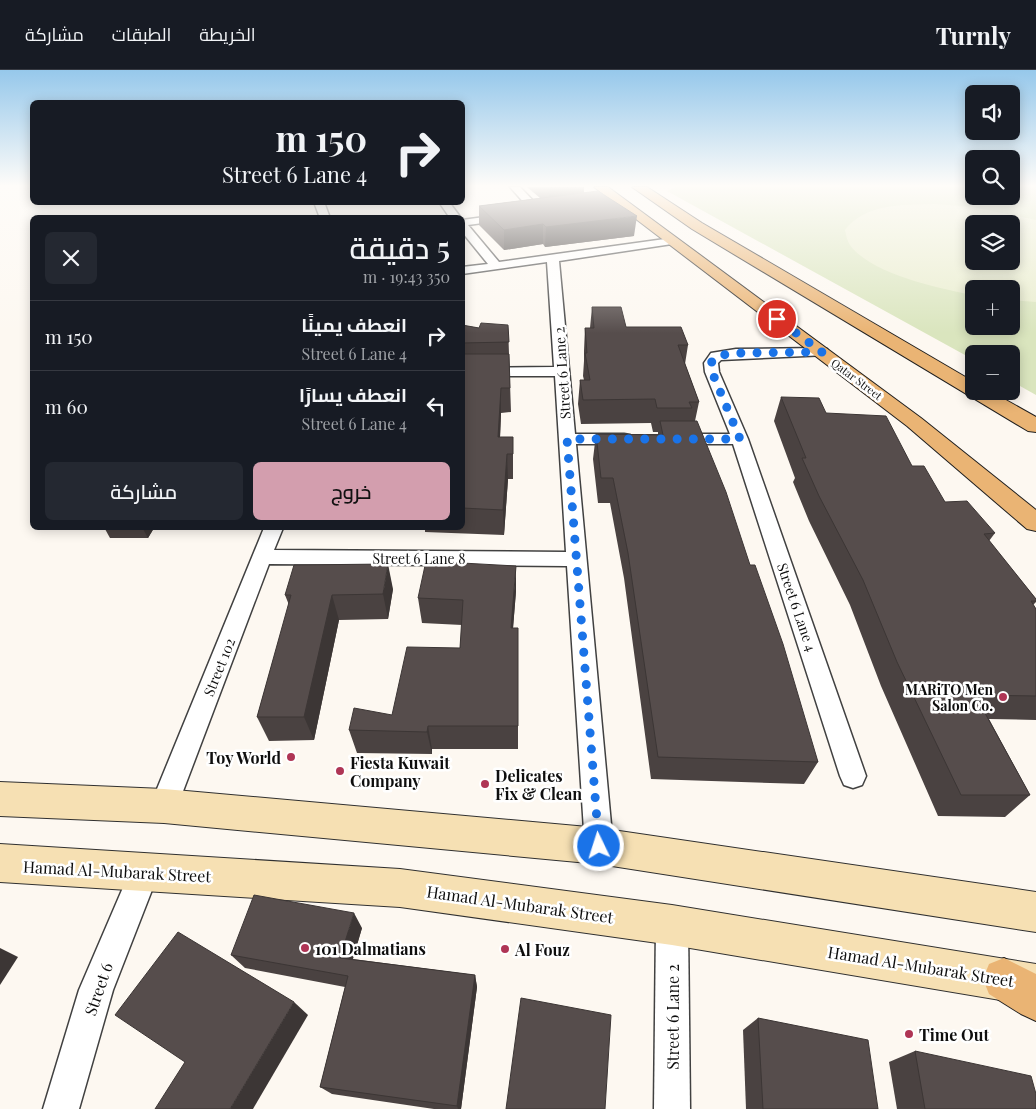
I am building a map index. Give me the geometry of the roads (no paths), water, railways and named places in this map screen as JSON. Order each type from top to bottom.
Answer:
[{"type":"main road","name":"Qatar Street","points":[[664,235],[914,422],[1036,523]]},
{"type":"main road","points":[[713,235],[965,385]]},
{"type":"main road","points":[[991,400],[1036,426]]},
{"type":"main road","points":[[0,799],[164,806],[599,846],[1036,912]]},
{"type":"main road","name":"Hamad Al-Mubarak Street","points":[[0,864],[400,888],[672,925],[1025,988]]},
{"type":"street","points":[[471,235],[497,267]]},
{"type":"street","points":[[465,272],[672,241]]},
{"type":"street","name":"Street 6 Lane 2","points":[[553,258],[599,846]]},
{"type":"street","name":"Street 6 Lane 4","points":[[822,352],[736,353],[716,356],[711,363],[712,372],[740,439],[853,776]]},
{"type":"street","points":[[465,372],[562,371]]},
{"type":"street","points":[[567,439],[644,439]]},
{"type":"street","points":[[663,439],[740,439]]},
{"type":"street","name":"Street 102","points":[[164,806],[263,558],[272,530]]},
{"type":"street","name":"Street 6 Lane 8","points":[[263,558],[576,559]]},
{"type":"street","name":"Street 6","points":[[62,1109],[96,990],[144,872]]},
{"type":"street","name":"Street 6 Lane 2","points":[[672,925],[672,1109]]},
{"type":"place","name":"MARiTO Men Salon Co.","points":[[1003,697]]},
{"type":"place","name":"Toy World","points":[[291,757]]},
{"type":"place","name":"Fiesta Kuwait Company","points":[[340,771]]},
{"type":"place","name":"Delicates Fix & Clean","points":[[485,784]]},
{"type":"place","name":"101 Dalmatians","points":[[305,948]]},
{"type":"place","name":"Al Fouz","points":[[505,949]]},
{"type":"place","name":"Time Out","points":[[909,1034]]}]
